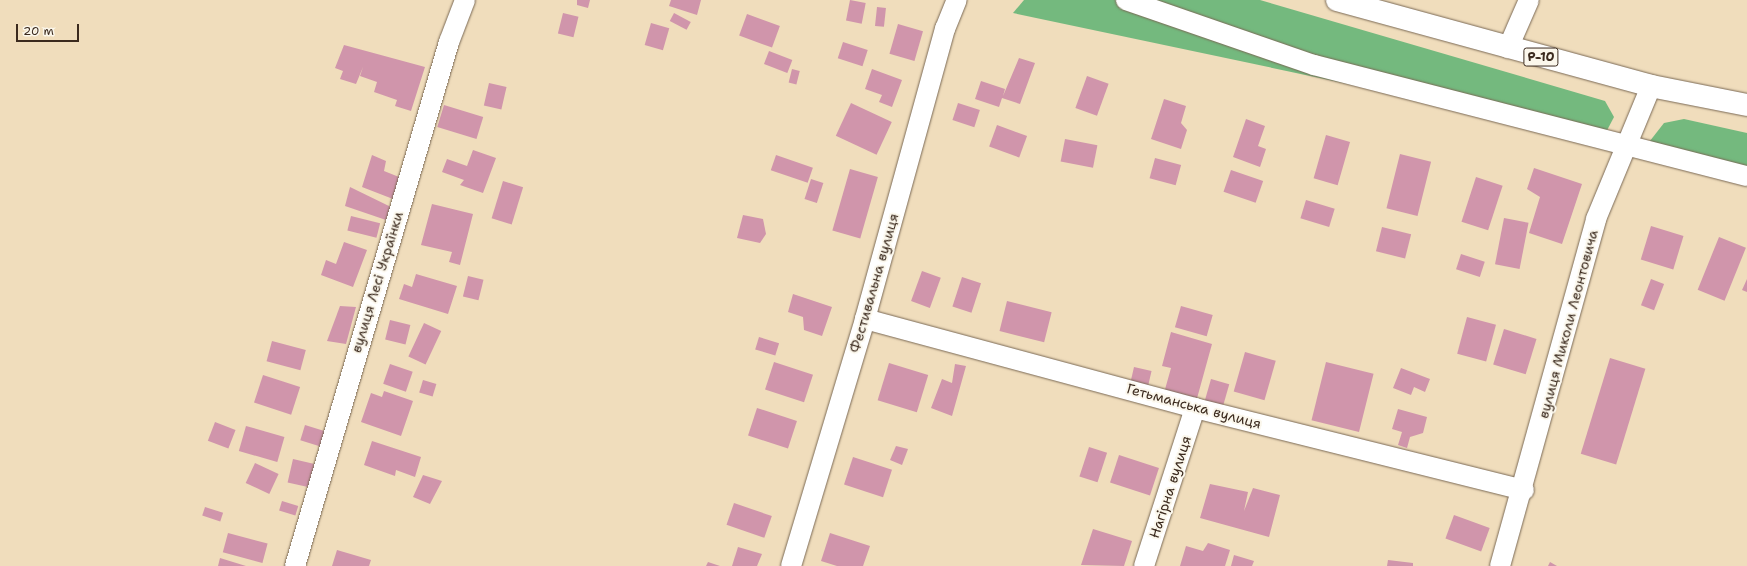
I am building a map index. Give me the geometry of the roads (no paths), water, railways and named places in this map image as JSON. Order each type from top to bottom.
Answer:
[{"type":"main road","name":"Р-10","points":[[1337,0],[1651,86],[1747,105]]},
{"type":"street","name":"вулиця Лесі Українки","points":[[295,566],[444,57],[465,0]]},
{"type":"street","name":"Фестивальна вулиця","points":[[791,566],[865,319],[945,29],[957,0]]},
{"type":"street","points":[[1126,0],[1314,65],[1747,176]]},
{"type":"street","points":[[1508,48],[1529,0]]},
{"type":"street","name":"вулиця Миколи Леонтовича","points":[[1500,566],[1524,490],[1596,219],[1625,145],[1642,114],[1651,86]]},
{"type":"street","name":"Гетьманська вулиця","points":[[865,319],[1195,408],[1524,490]]},
{"type":"street","name":"Нагірна вулиця","points":[[1144,566],[1195,408]]}]
